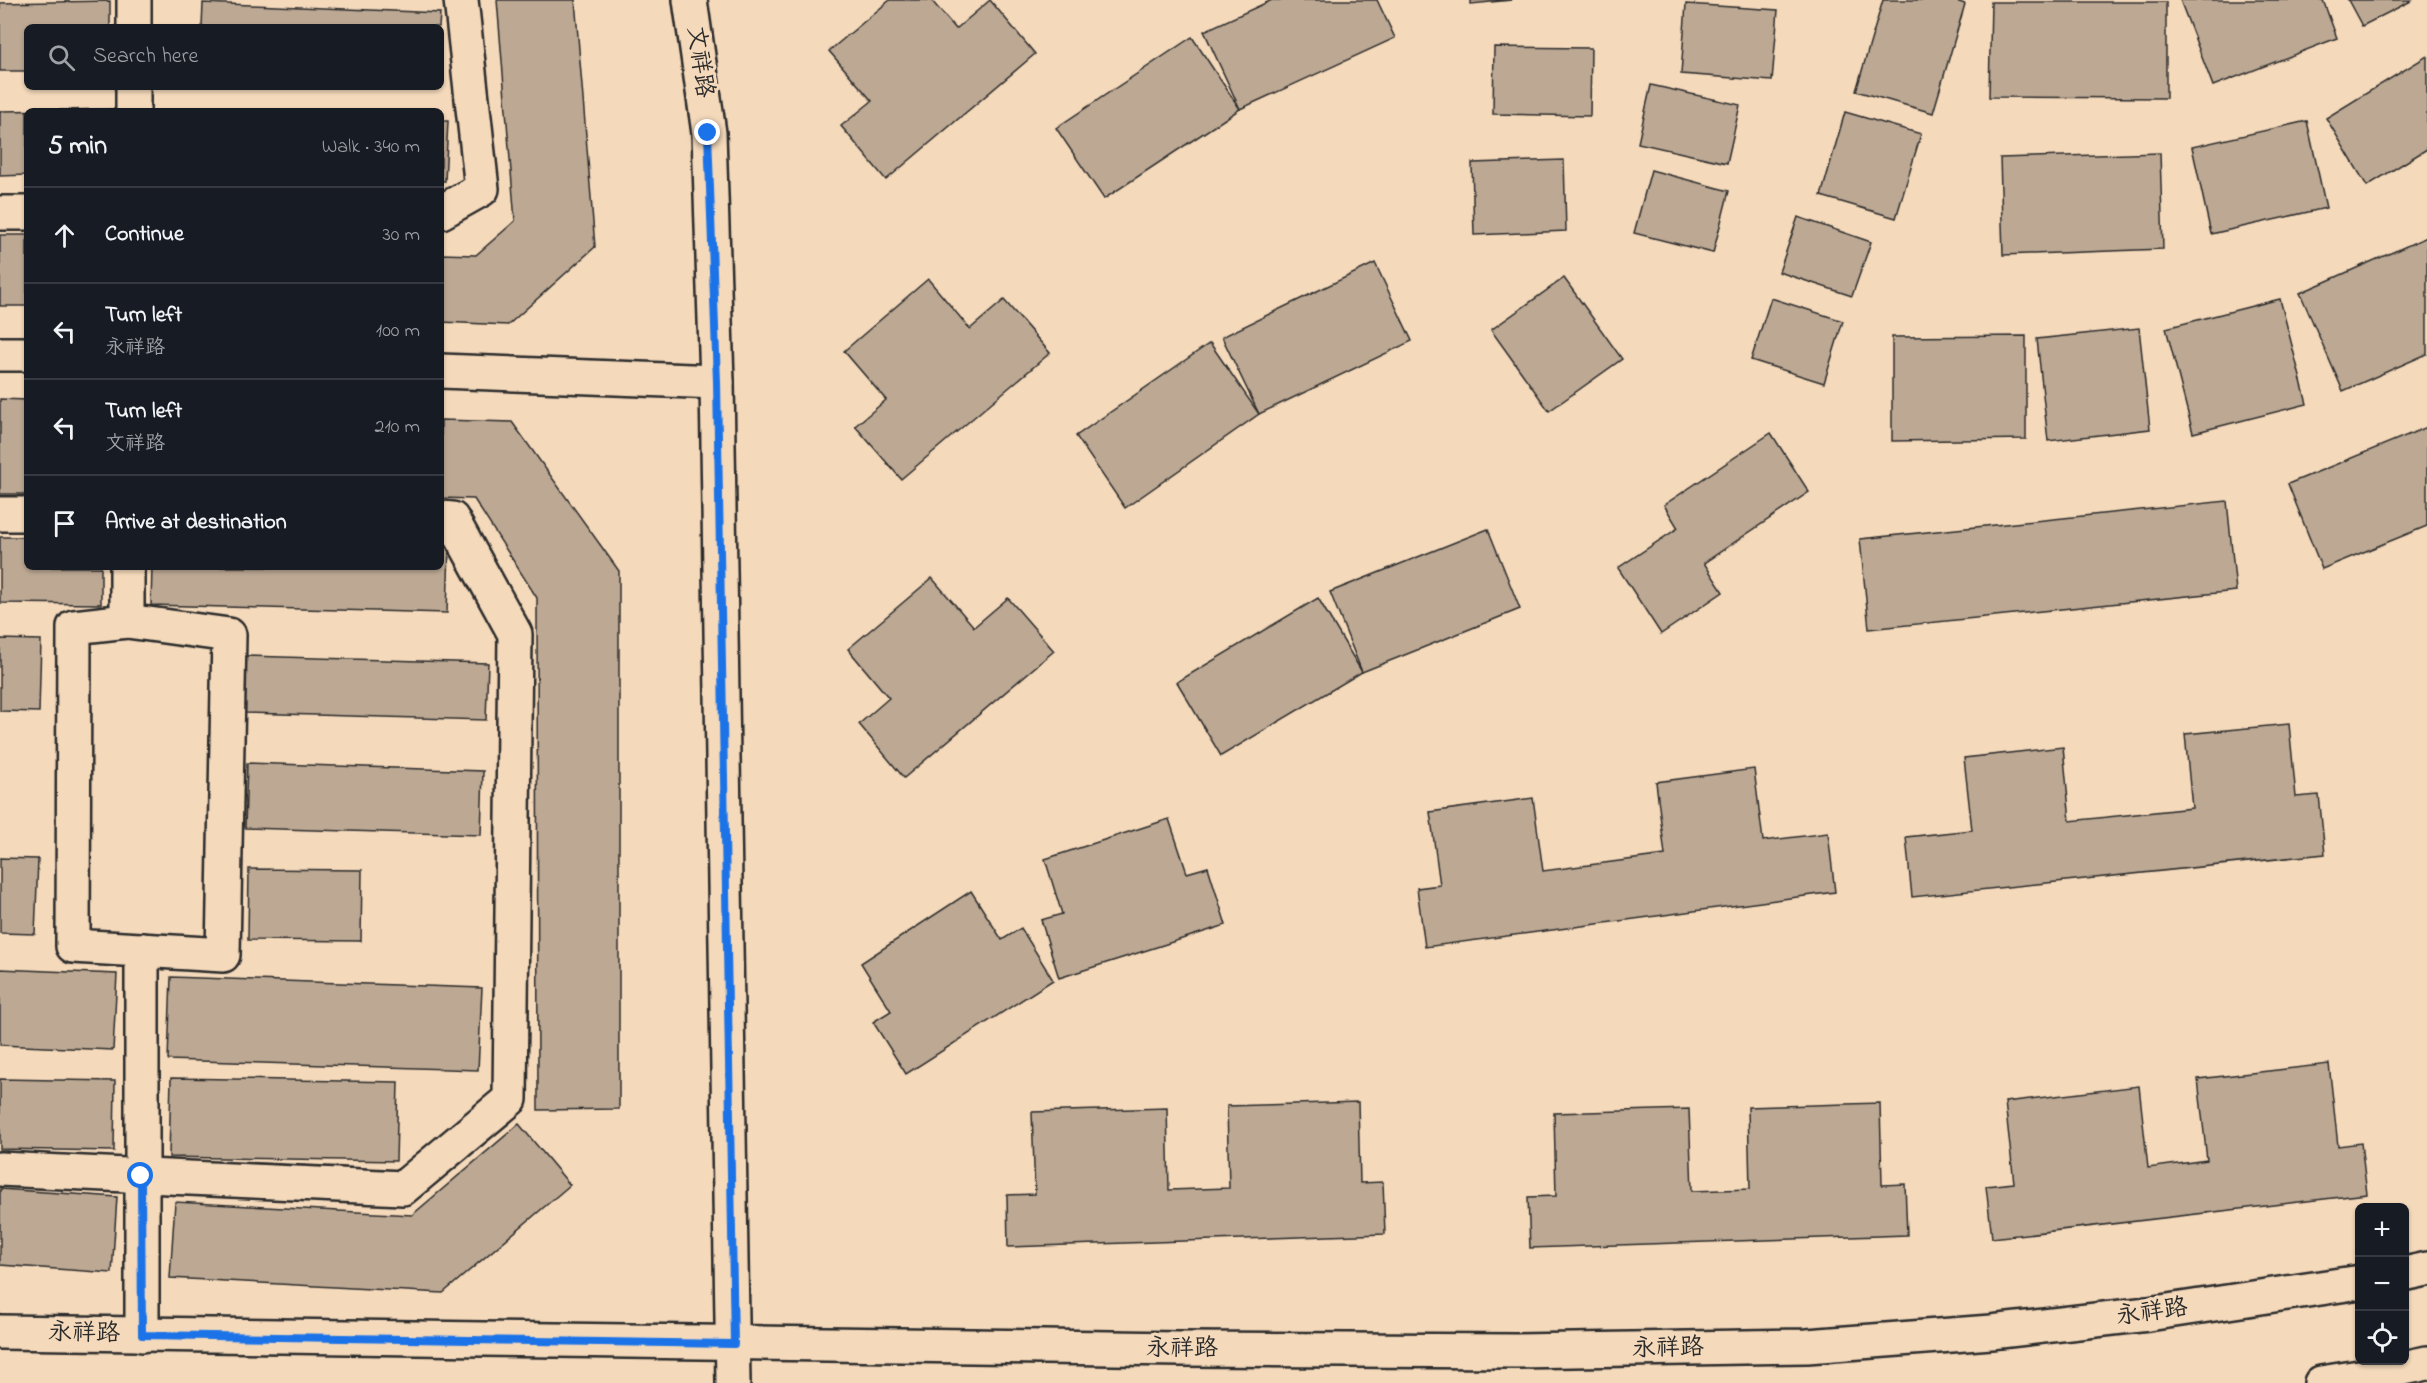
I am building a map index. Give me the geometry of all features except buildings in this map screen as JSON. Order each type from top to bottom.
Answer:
[{"type":"street","points":[[134,0],[134,24]]},
{"type":"street","points":[[444,211],[482,189],[461,0]]},
{"type":"street","name":"文祥路","points":[[690,0],[708,133],[717,382],[734,1383]]},
{"type":"street","points":[[133,90],[133,108]]},
{"type":"street","points":[[0,213],[24,213]]},
{"type":"street","points":[[0,354],[24,354]]},
{"type":"street","points":[[444,370],[717,382]]},
{"type":"street","points":[[0,514],[24,514]]},
{"type":"street","points":[[0,1169],[403,1188],[510,1099],[515,634],[452,519],[444,518]]},
{"type":"street","points":[[127,570],[127,621]]},
{"type":"street","points":[[127,621],[229,635],[223,955],[73,946],[74,627],[127,621]]},
{"type":"street","points":[[142,950],[142,1335]]},
{"type":"street","points":[[2409,1273],[2427,1269]]},
{"type":"street","name":"永祥路","points":[[0,1332],[734,1344],[1516,1351],[1808,1346],[1991,1332],[2148,1314],[2355,1283]]},
{"type":"street","points":[[2321,1383],[2427,1364]]},
{"type":"route","points":[[141,1176],[142,1335],[734,1344],[717,382],[708,133]]}]
